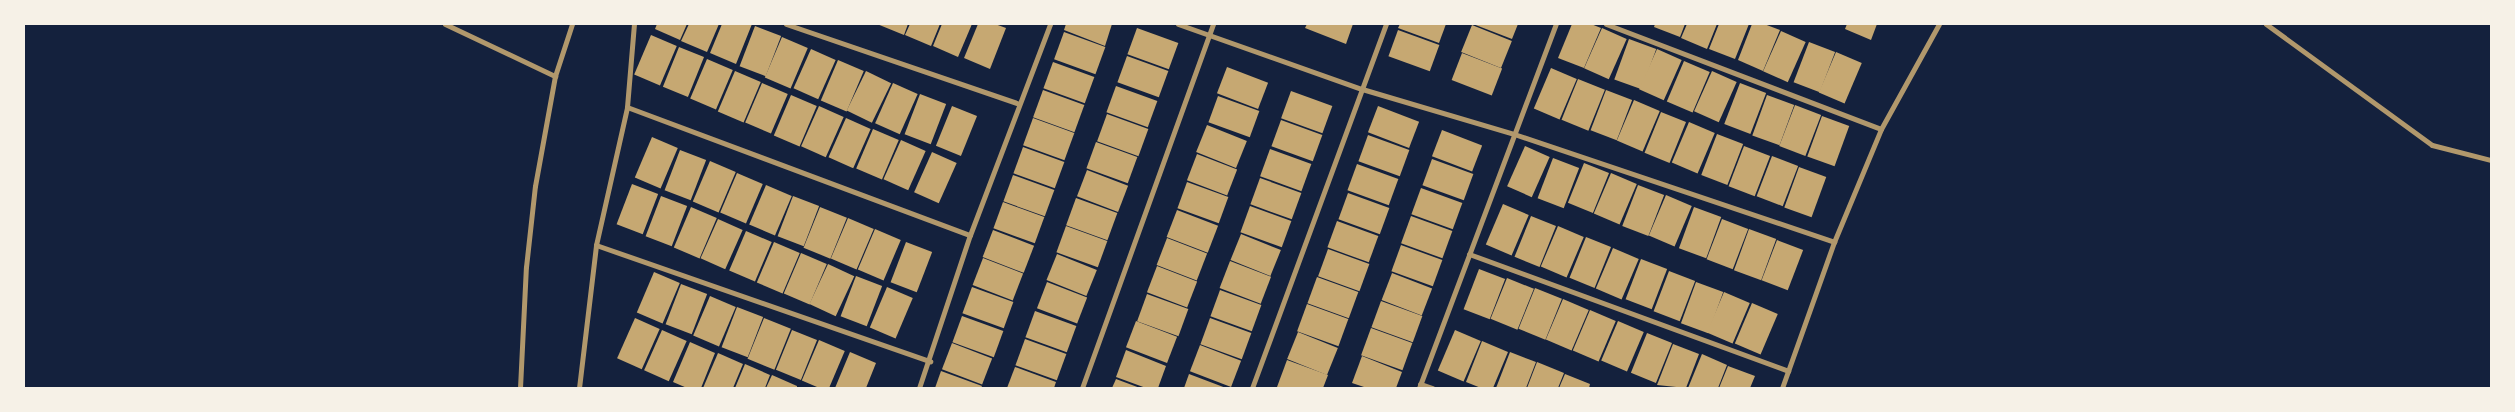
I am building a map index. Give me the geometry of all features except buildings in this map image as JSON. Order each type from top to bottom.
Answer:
[{"type":"street","points":[[445,24],[555,76]]},
{"type":"street","points":[[520,388],[526,267],[535,186],[555,76],[572,24]]},
{"type":"street","points":[[581,388],[596,245],[628,108],[634,24]]},
{"type":"street","points":[[786,24],[1017,103]]},
{"type":"street","points":[[919,388],[930,361],[970,235],[1017,103],[1050,24]]},
{"type":"street","points":[[1178,24],[1362,89],[1514,134],[1834,242]]},
{"type":"street","points":[[1082,388],[1213,24]]},
{"type":"street","points":[[1252,388],[1386,24]]},
{"type":"street","points":[[1432,388],[1420,386],[1556,24]]},
{"type":"street","points":[[1606,24],[1881,129]]},
{"type":"street","points":[[1782,388],[1834,242],[1881,129],[1939,24]]},
{"type":"street","points":[[2266,24],[2432,145],[2491,160]]},
{"type":"street","points":[[628,108],[970,235]]},
{"type":"street","points":[[596,245],[930,361]]},
{"type":"street","points":[[1469,254],[1788,371]]}]
